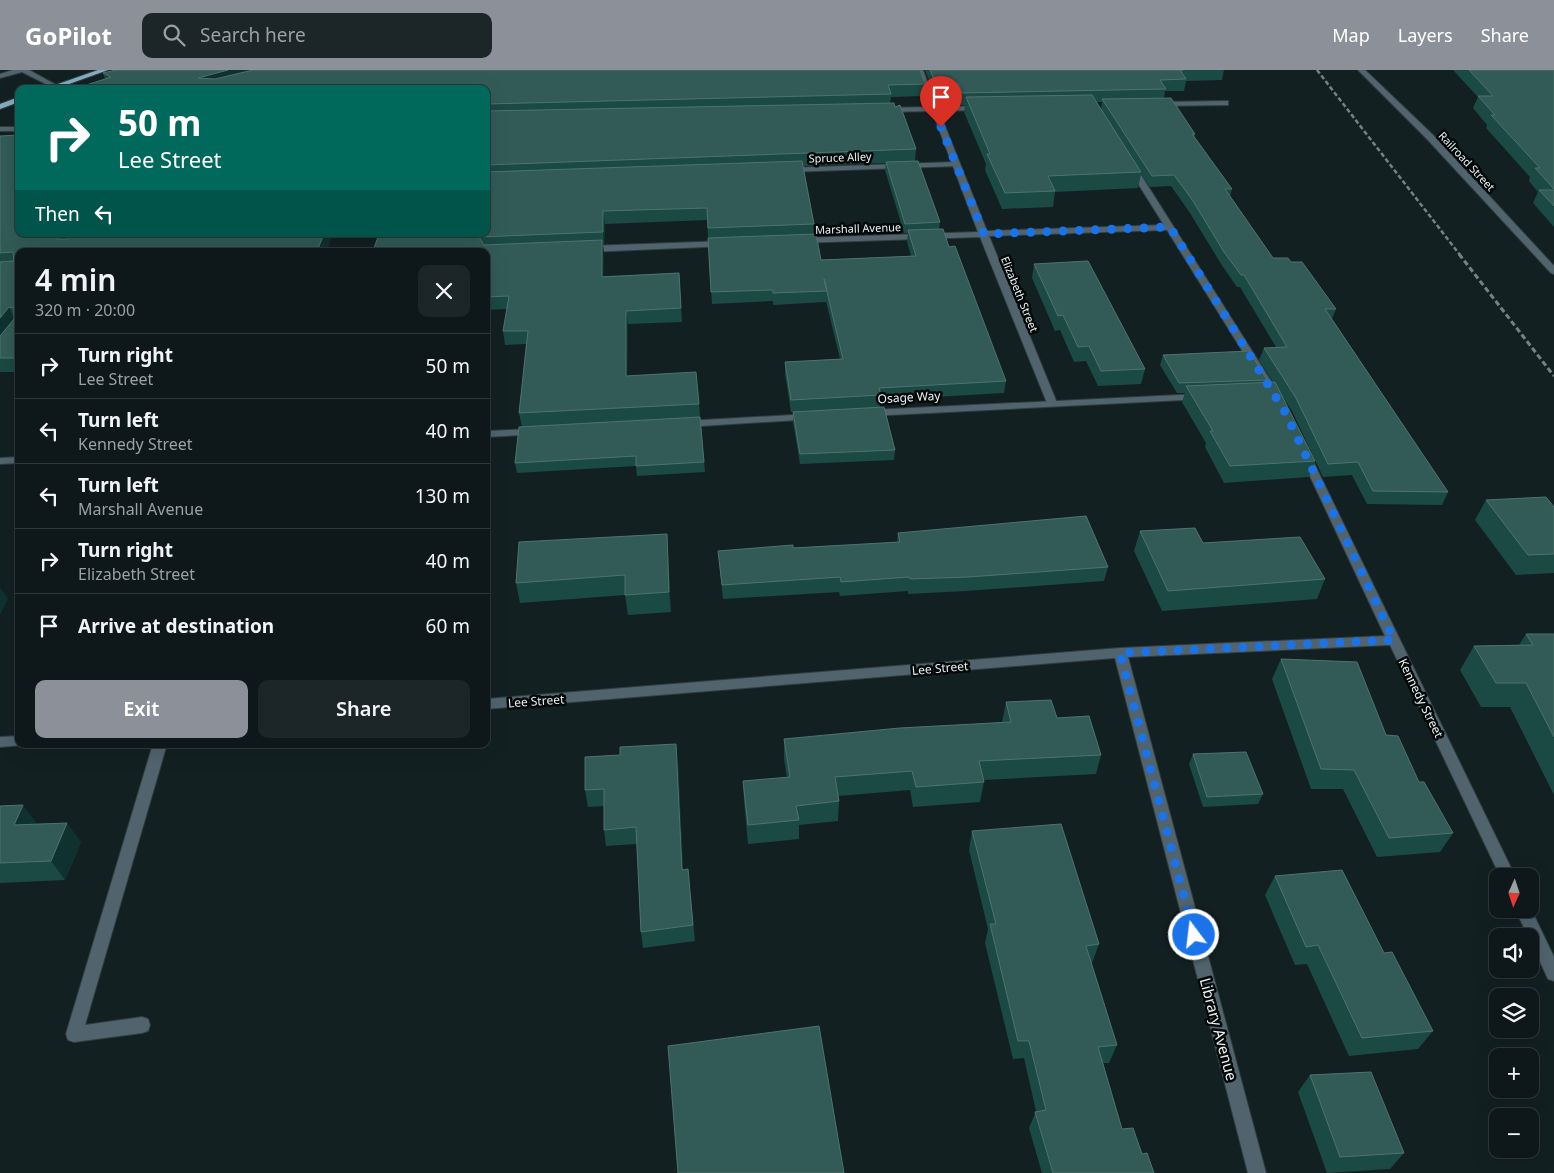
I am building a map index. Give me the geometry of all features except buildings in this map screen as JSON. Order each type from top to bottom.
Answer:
[{"type":"main road","points":[[56,85],[105,70]]},
{"type":"main road","points":[[0,107],[15,101]]},
{"type":"street","points":[[0,76],[22,70],[47,85]]},
{"type":"street","name":"Elizabeth Street","points":[[920,70],[955,164],[1052,403]]},
{"type":"street","name":"Railroad Street","points":[[1360,70],[1430,137],[1554,271]]},
{"type":"street","points":[[1149,104],[1225,103]]},
{"type":"street","points":[[874,110],[993,108]]},
{"type":"street","points":[[0,130],[15,129]]},
{"type":"street","points":[[1124,154],[1170,227],[1269,394],[1281,406]]},
{"type":"street","name":"Spruce Alley","points":[[776,170],[955,164]]},
{"type":"street","name":"Marshall Avenue","points":[[795,241],[1170,227]]},
{"type":"street","points":[[576,249],[735,244]]},
{"type":"street","name":"Osage Way","points":[[864,414],[1052,403],[1207,397]]},
{"type":"street","points":[[675,424],[824,416]]},
{"type":"street","points":[[490,434],[546,431]]},
{"type":"street","name":"Kennedy Street","points":[[1302,447],[1503,868]]},
{"type":"street","points":[[0,461],[15,460]]},
{"type":"street","name":"Lee Street","points":[[490,704],[1120,653],[1394,640]]},
{"type":"street","name":"Library Avenue","points":[[1120,653],[1257,1173]]},
{"type":"street","points":[[0,742],[15,741]]},
{"type":"street","points":[[142,1025],[74,1034],[159,748]]},
{"type":"street","points":[[1527,918],[1554,974]]},
{"type":"railway","points":[[1317,70],[1460,255]]},
{"type":"railway","points":[[1459,254],[1554,376]]},
{"type":"route","points":[[941,127],[984,234],[1170,227],[1285,412],[1394,640],[1120,653],[1194,935]]}]
